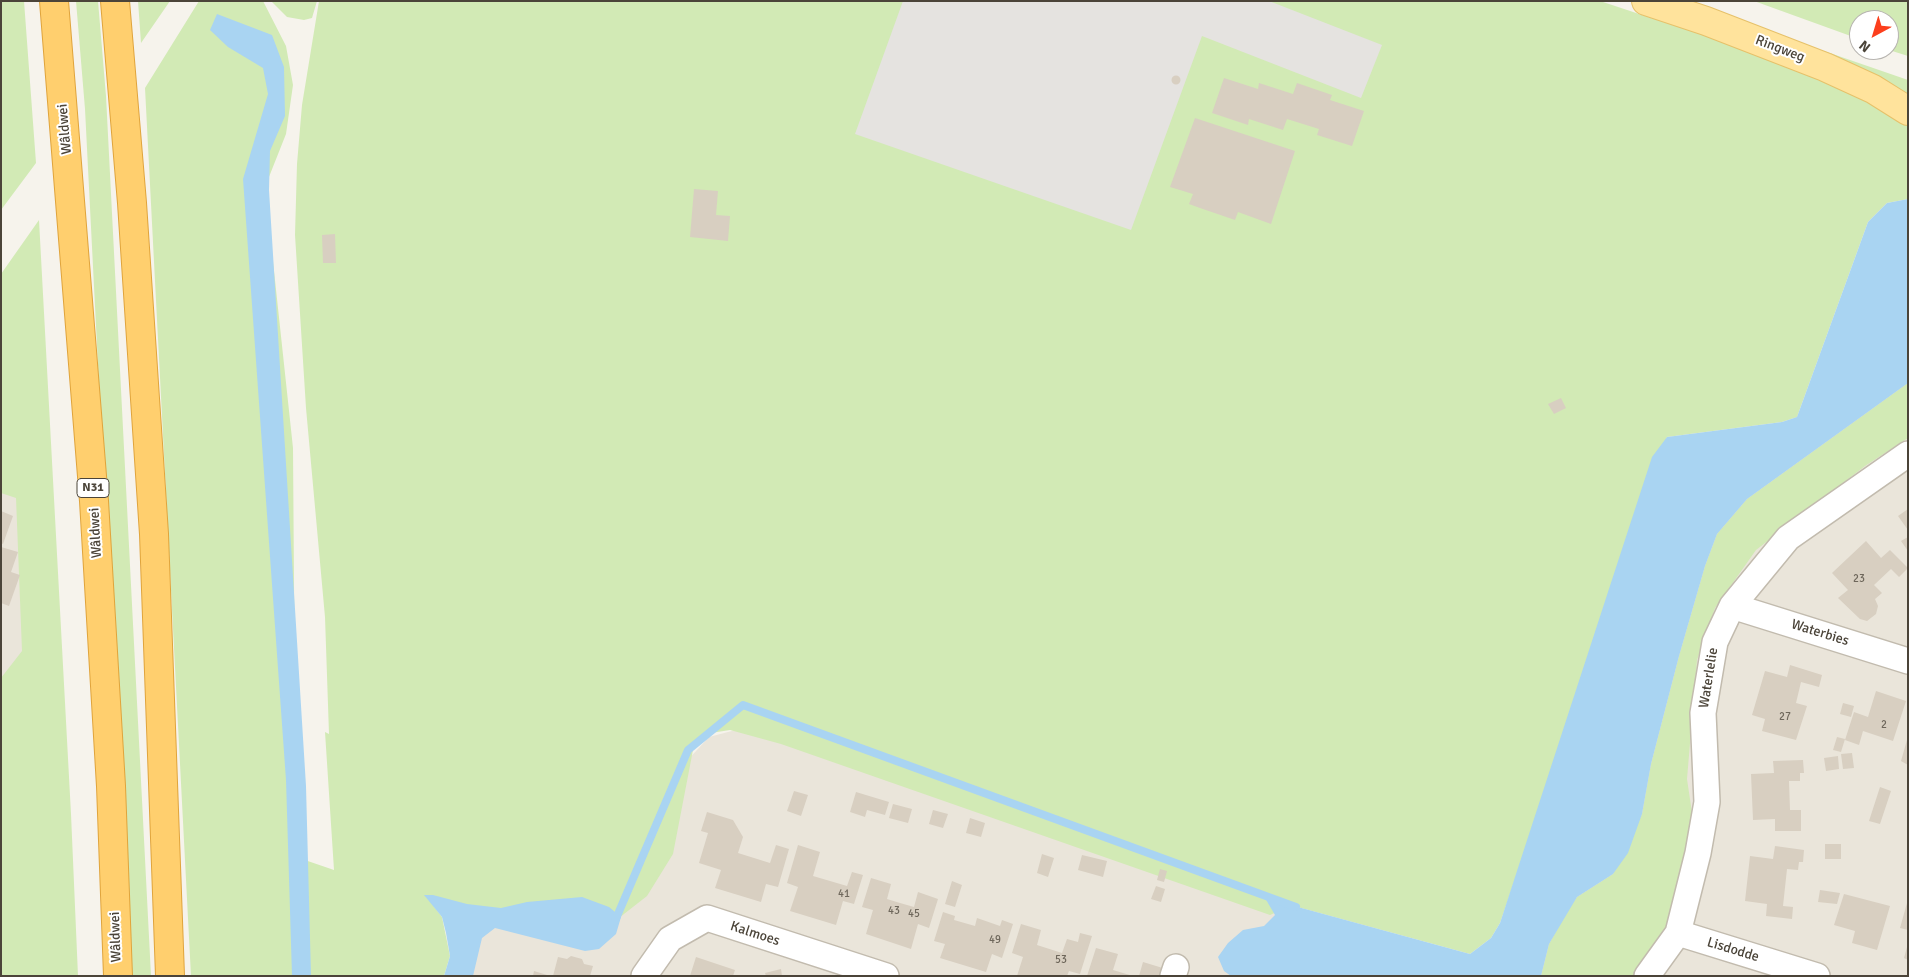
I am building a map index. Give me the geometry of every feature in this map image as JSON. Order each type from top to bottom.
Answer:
[{"type":"highway","name":"Wâldwei","points":[[54,1],[94,501],[111,786],[118,976]]},
{"type":"highway","points":[[115,1],[132,203],[154,534],[170,976]]},
{"type":"main road","name":"Ringweg","points":[[1646,1],[1714,24],[1825,67],[1873,89],[1908,110]]},
{"type":"street","name":"Waterlelie","points":[[1647,976],[1678,933],[1698,853],[1706,802],[1703,713],[1715,642],[1732,606],[1788,538],[1908,454]]},
{"type":"street","name":"Waterbies","points":[[1732,606],[1908,661]]},
{"type":"street","name":"Kalmoes","points":[[644,976],[670,939],[707,918],[886,976]]},
{"type":"street","name":"Lisdodde","points":[[1678,933],[1816,976]]},
{"type":"shaded area","points":[[903,1],[1269,1],[1382,45],[1361,98],[1202,36],[1131,230],[855,134]]},
{"type":"shaded area","points":[[1908,323],[1908,976],[459,976],[472,919],[684,764],[709,737],[747,727],[1308,921],[1495,975],[1683,511]]},
{"type":"shaded area","points":[[1,475],[30,486],[41,659],[1,837]]},
{"type":"green space","points":[[1,1],[24,1],[36,163],[1,210]]},
{"type":"green space","points":[[76,1],[98,1],[106,96],[151,976],[129,976],[85,109]]},
{"type":"green space","points":[[138,1],[170,1],[141,43]]},
{"type":"green space","points":[[199,1],[263,1],[286,46],[293,85],[286,134],[265,187],[293,448],[296,857],[334,870],[325,732],[329,734],[325,617],[306,408],[295,235],[297,164],[302,105],[319,1],[1600,1],[1805,69],[1908,123],[1908,199],[1887,203],[1868,222],[1797,417],[1782,422],[1667,437],[1500,923],[1491,938],[1470,954],[1279,902],[1279,911],[1270,915],[781,744],[730,730],[711,733],[693,750],[673,854],[647,896],[615,921],[433,905],[442,917],[450,956],[444,976],[191,976],[145,88]]},
{"type":"green space","points":[[271,1],[317,1],[312,18],[304,20],[287,17]]},
{"type":"green space","points":[[1754,1],[1908,1],[1908,56],[1899,53],[1899,10],[1849,10],[1849,35]]},
{"type":"green space","points":[[1824,51],[1908,80],[1908,95]]},
{"type":"green space","points":[[39,220],[78,976],[1,976],[1,678],[22,651],[16,498],[1,493],[1,274]]},
{"type":"green space","points":[[1908,383],[1908,438],[1865,466],[1756,550],[1715,608],[1697,660],[1687,779],[1694,826],[1676,918],[1643,976],[1541,976],[1549,944],[1568,910],[1577,897],[1613,874],[1642,814],[1651,764],[1679,656],[1705,566],[1717,534],[1747,499]]},
{"type":"water","points":[[217,14],[272,35],[284,67],[285,116],[270,151],[269,190],[306,786],[311,976],[292,976],[286,780],[243,179],[268,94],[263,68],[228,47],[210,30]]},
{"type":"water","points":[[1908,199],[1908,383],[1747,499],[1717,534],[1705,566],[1679,656],[1651,764],[1642,814],[1628,853],[1613,874],[1577,897],[1549,944],[1541,976],[1231,976],[1224,971],[1218,957],[1228,943],[1243,930],[1264,926],[1275,915],[1265,898],[1470,954],[1491,938],[1500,923],[1652,457],[1667,437],[1782,422],[1797,417],[1868,222],[1887,203]]},
{"type":"water","points":[[424,895],[433,895],[467,904],[501,908],[527,902],[582,897],[609,907],[621,917],[616,934],[599,949],[585,951],[495,928],[482,938],[473,976],[444,976],[450,956],[446,933],[442,917]]},
{"type":"building","points":[[1176,75],[1181,80],[1176,85],[1171,80]]},
{"type":"building","points":[[1224,78],[1258,89],[1259,83],[1293,94],[1297,83],[1332,95],[1330,100],[1364,111],[1352,146],[1317,135],[1319,129],[1287,119],[1283,130],[1249,119],[1248,125],[1212,113]]},
{"type":"building","points":[[1195,118],[1295,151],[1271,224],[1238,212],[1235,220],[1189,204],[1193,194],[1170,187]]},
{"type":"building","points":[[694,189],[718,191],[716,215],[730,216],[728,241],[690,237]]},
{"type":"building","points":[[335,234],[336,263],[323,263],[322,235]]},
{"type":"building","points":[[1561,398],[1566,408],[1554,414],[1548,404]]},
{"type":"building","points":[[1908,509],[1908,530],[1898,516]]},
{"type":"building","points":[[1,511],[13,516],[3,544],[1,543]]},
{"type":"building","points":[[1908,537],[1908,551],[1901,541]]},
{"type":"building","points":[[1866,541],[1881,558],[1890,550],[1908,568],[1899,577],[1891,569],[1874,585],[1882,593],[1875,599],[1878,606],[1876,614],[1867,621],[1860,619],[1838,598],[1848,590],[1832,573]]},
{"type":"building","points":[[1,547],[18,552],[11,572],[20,575],[9,606],[1,603]]},
{"type":"building","points":[[1790,665],[1822,675],[1819,687],[1801,682],[1796,703],[1807,706],[1796,740],[1762,731],[1765,719],[1752,715],[1765,671],[1787,677]]},
{"type":"building","points":[[1876,691],[1906,701],[1893,741],[1863,731],[1859,745],[1845,740],[1854,712],[1868,717]]},
{"type":"building","points":[[1843,703],[1854,706],[1851,717],[1840,714]]},
{"type":"building","points":[[1837,737],[1845,739],[1841,752],[1833,750]]},
{"type":"building","points":[[1908,740],[1908,765],[1901,761]]},
{"type":"building","points":[[1852,753],[1854,768],[1843,769],[1841,754]]},
{"type":"building","points":[[1838,756],[1839,769],[1826,771],[1824,758]]},
{"type":"building","points":[[1803,760],[1804,773],[1800,773],[1800,781],[1789,781],[1790,810],[1801,810],[1801,831],[1775,831],[1775,819],[1753,820],[1751,774],[1774,773],[1773,761]]},
{"type":"building","points":[[1880,787],[1891,791],[1880,824],[1869,821]]},
{"type":"building","points":[[794,791],[808,795],[801,816],[787,811]]},
{"type":"building","points":[[856,792],[889,802],[885,815],[867,810],[865,817],[850,812]]},
{"type":"building","points":[[893,804],[912,809],[908,823],[889,818]]},
{"type":"building","points":[[933,810],[948,814],[943,828],[929,824]]},
{"type":"building","points":[[707,812],[733,820],[743,837],[738,853],[770,863],[776,845],[789,849],[778,887],[766,884],[761,902],[715,888],[721,870],[699,863],[708,833],[701,831]]},
{"type":"building","points":[[970,818],[985,823],[981,837],[966,833]]},
{"type":"building","points":[[1825,844],[1841,844],[1841,859],[1825,859]]},
{"type":"building","points":[[798,845],[820,852],[813,876],[847,886],[852,872],[863,875],[854,904],[843,901],[836,925],[790,911],[798,887],[787,883]]},
{"type":"building","points":[[1775,846],[1804,850],[1803,862],[1799,862],[1798,870],[1787,869],[1783,906],[1793,907],[1792,919],[1766,916],[1767,904],[1745,901],[1750,856],[1773,859]]},
{"type":"building","points":[[1042,854],[1054,858],[1048,877],[1037,873]]},
{"type":"building","points":[[1082,855],[1107,861],[1103,877],[1078,870]]},
{"type":"building","points":[[1160,869],[1167,871],[1164,882],[1157,880]]},
{"type":"building","points":[[871,878],[891,884],[887,899],[914,907],[918,892],[938,899],[929,928],[918,924],[911,949],[866,934],[873,910],[862,907]]},
{"type":"building","points":[[952,881],[962,885],[955,907],[945,904]]},
{"type":"building","points":[[1156,886],[1165,889],[1161,902],[1151,899]]},
{"type":"building","points":[[1820,890],[1840,893],[1837,904],[1818,902]]},
{"type":"building","points":[[1844,894],[1890,906],[1877,950],[1852,943],[1855,931],[1834,925]]},
{"type":"building","points":[[1908,904],[1908,930],[1900,928]]},
{"type":"building","points":[[943,912],[955,916],[954,920],[975,926],[977,918],[1000,926],[1002,920],[1013,924],[1002,958],[992,954],[986,972],[940,958],[945,944],[934,941]]},
{"type":"building","points":[[1021,924],[1041,930],[1037,945],[1062,953],[1067,939],[1078,942],[1080,933],[1092,936],[1080,974],[1069,971],[1067,976],[1017,976],[1023,957],[1012,953]]},
{"type":"building","points":[[1908,947],[1908,960],[1904,958]]},
{"type":"building","points":[[1096,948],[1118,954],[1113,970],[1133,976],[1087,976]]},
{"type":"building","points":[[571,956],[582,959],[584,964],[593,966],[590,976],[553,976],[558,957],[567,959]]},
{"type":"building","points":[[696,957],[735,970],[733,976],[690,976]]},
{"type":"building","points":[[1143,962],[1166,969],[1163,976],[1139,976]]},
{"type":"building","points":[[781,969],[782,976],[766,976],[765,973]]},
{"type":"building","points":[[534,971],[547,975],[547,976],[533,976]]},
{"type":"waterway","points":[[615,921],[688,750],[743,705],[1296,907]]}]
